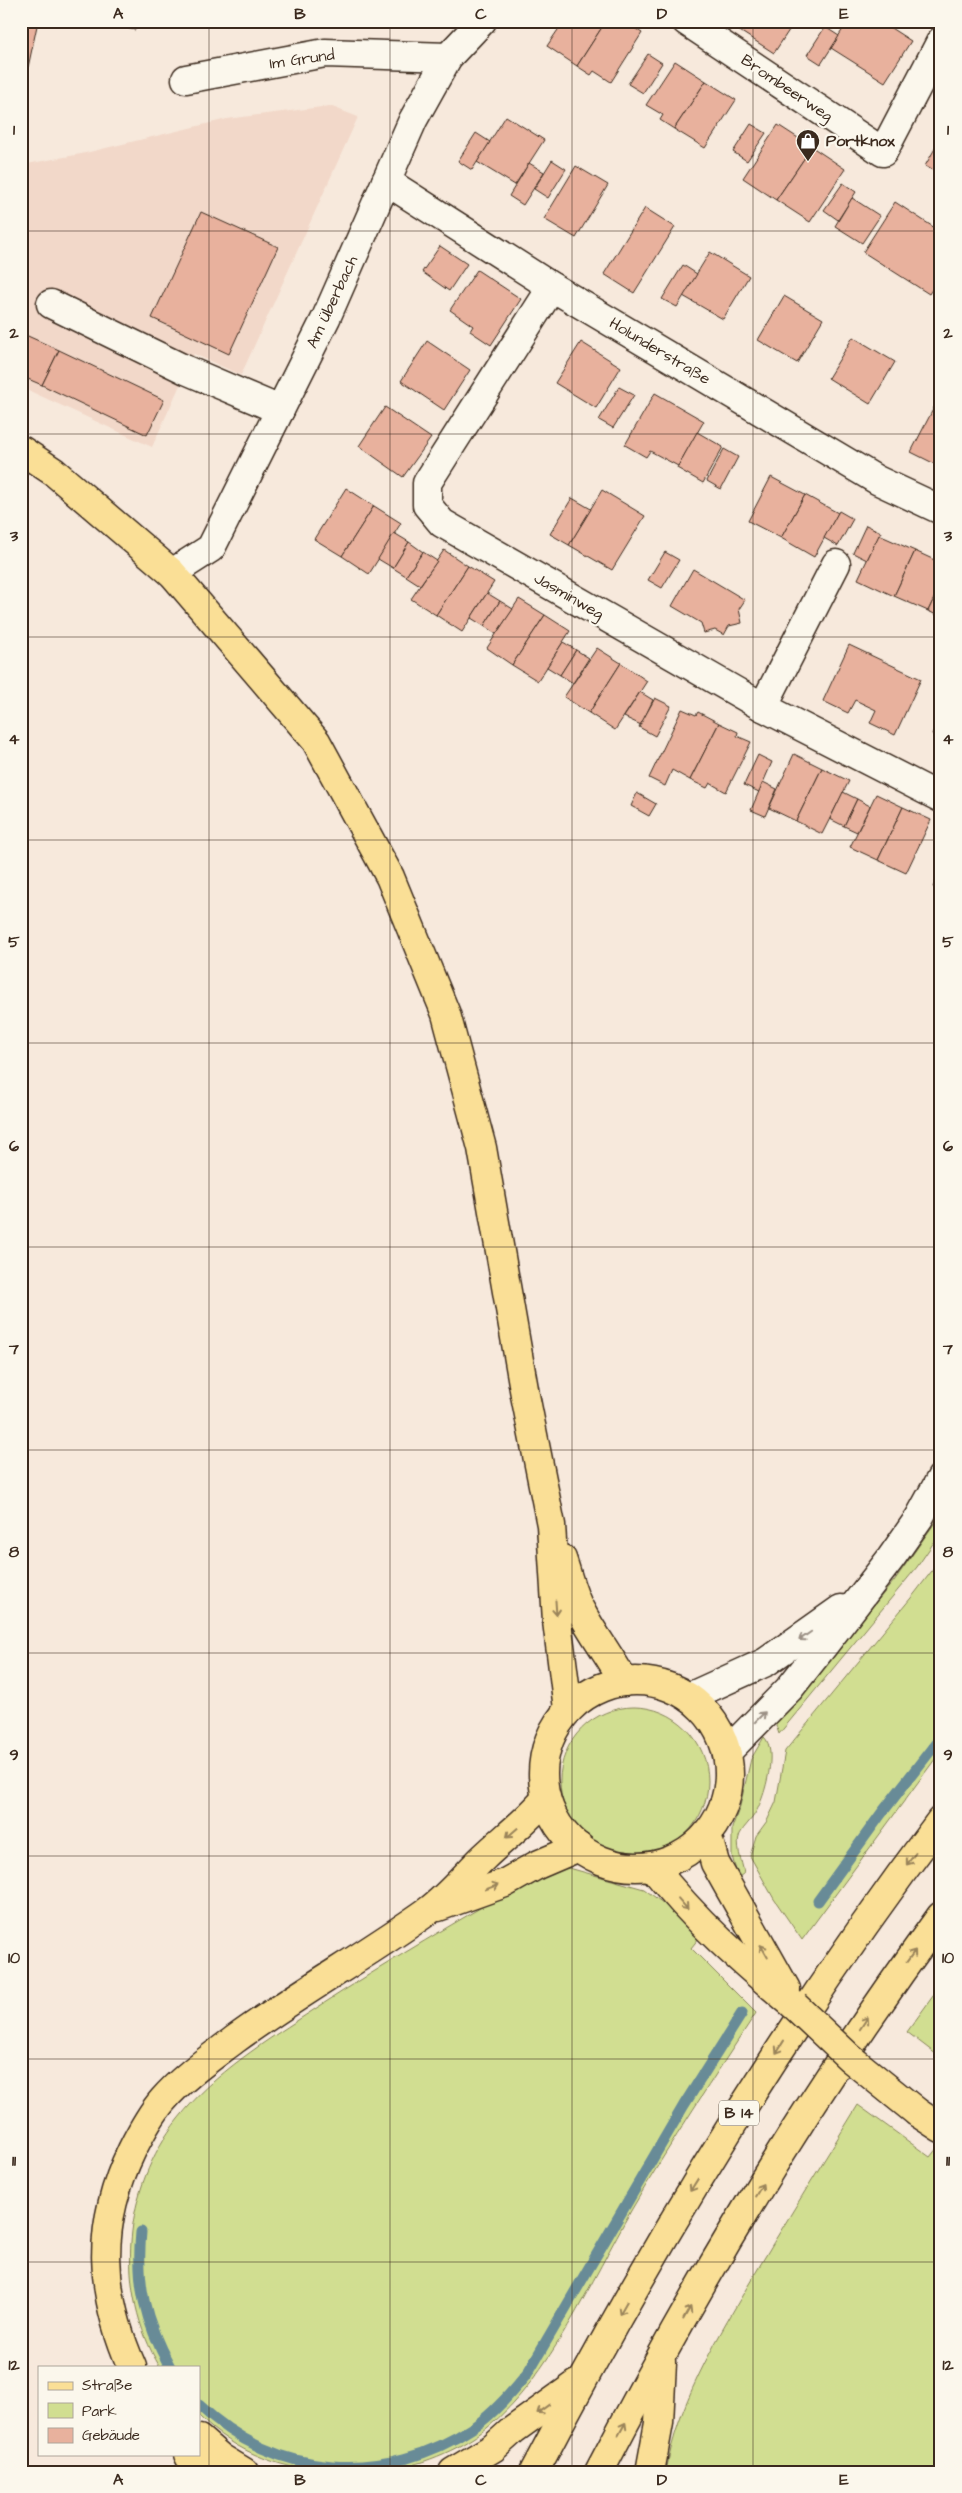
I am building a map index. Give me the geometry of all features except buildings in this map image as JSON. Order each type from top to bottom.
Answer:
[{"type":"main road","points":[[21,450],[54,472],[172,573],[316,741],[390,877],[446,1014],[482,1148],[525,1395],[551,1525],[579,1609],[597,1640],[611,1657],[624,1682]]},
{"type":"main road","points":[[551,1525],[557,1621],[568,1709]]},
{"type":"main road","points":[[647,1681],[669,1687],[689,1697],[706,1712],[719,1731],[727,1752],[728,1787],[717,1820],[707,1834],[691,1849],[672,1859],[652,1866],[621,1866],[592,1856],[579,1848],[564,1834],[553,1817],[546,1798],[543,1779],[544,1760],[548,1742],[568,1709],[584,1696],[604,1687],[624,1682],[647,1681]]},
{"type":"main road","points":[[132,2366],[113,2316],[106,2253],[108,2224],[115,2188],[144,2126],[162,2100],[187,2076],[259,2022],[430,1910],[531,1816],[546,1798]]},
{"type":"main road","name":"B 14","points":[[534,2472],[582,2380],[680,2208],[784,2041],[881,1898],[941,1820]]},
{"type":"main road","points":[[707,1834],[715,1863],[795,2006]]},
{"type":"main road","points":[[430,1910],[505,1883],[537,1865],[579,1848]]},
{"type":"main road","points":[[652,1866],[687,1908],[729,1951],[795,2006],[844,2053],[918,2113],[941,2128]]},
{"type":"main road","points":[[599,2472],[713,2267],[839,2061],[882,1996],[941,1916]]},
{"type":"main road","points":[[650,2472],[659,2423],[663,2355]]},
{"type":"main road","points":[[453,2472],[493,2448],[513,2430],[582,2380]]},
{"type":"main road","points":[[200,2441],[221,2458],[244,2472]]},
{"type":"main road","points":[[189,2456],[197,2472]]},
{"type":"street","name":"Am Überbach","points":[[172,573],[211,548],[326,318],[413,120],[448,57],[482,21]]},
{"type":"street","name":"Brombeerweg","points":[[686,21],[883,152],[941,41]]},
{"type":"street","name":"Im Grund","points":[[186,79],[325,53],[448,57]]},
{"type":"street","name":"Holunderstraße","points":[[386,181],[552,287],[877,480],[941,510]]},
{"type":"street","name":"Jasminweg","points":[[552,287],[427,483],[427,505],[442,524],[763,707],[941,798]]},
{"type":"street","points":[[51,304],[186,370],[280,410]]},
{"type":"street","points":[[763,707],[836,564]]},
{"type":"street","points":[[727,1752],[789,1689],[872,1585],[919,1518],[941,1478]]},
{"type":"street","points":[[689,1697],[766,1662],[810,1632],[872,1585]]},
{"type":"shaded area","points":[[330,106],[358,117],[241,375],[194,354],[152,447],[21,387],[21,165],[81,154],[227,119]]},
{"type":"green space","points":[[941,1514],[941,1532],[917,1567],[779,1734],[775,1722],[894,1581]]},
{"type":"green space","points":[[941,1559],[941,1751],[802,1940],[774,1899],[750,1856],[756,1836],[767,1821],[776,1802],[785,1751]]},
{"type":"green space","points":[[634,1707],[648,1708],[662,1713],[675,1719],[686,1729],[696,1740],[702,1753],[707,1767],[707,1795],[702,1809],[696,1822],[686,1833],[675,1843],[662,1849],[648,1854],[634,1855],[620,1854],[606,1849],[593,1843],[582,1833],[572,1822],[566,1809],[561,1795],[560,1781],[561,1767],[566,1753],[572,1740],[582,1729],[593,1719],[606,1713],[620,1708]]},
{"type":"green space","points":[[764,1737],[770,1752],[769,1773],[760,1805],[740,1834],[739,1848],[744,1873],[738,1878],[732,1856],[732,1828],[740,1806],[751,1759]]},
{"type":"green space","points":[[569,1868],[644,1889],[667,1906],[699,1938],[691,1948],[756,2013],[647,2184],[550,2355],[510,2407],[487,2428],[464,2444],[438,2456],[397,2469],[378,2472],[338,2472],[300,2468],[281,2464],[245,2450],[213,2429],[200,2417],[200,2366],[160,2366],[145,2337],[136,2305],[131,2273],[131,2240],[136,2207],[146,2176],[160,2146],[178,2119],[208,2086],[260,2045],[369,1974],[535,1876],[551,1870]]},
{"type":"green space","points":[[941,1985],[941,2058],[907,2032]]},
{"type":"green space","points":[[858,2105],[930,2157],[938,2147],[941,2149],[941,2472],[666,2472],[671,2447],[679,2423],[709,2355],[733,2311]]},
{"type":"waterway","points":[[818,1901],[881,1814],[941,1737]]},
{"type":"waterway","points":[[200,2406],[229,2430],[262,2448],[296,2460],[332,2466],[368,2465],[404,2459],[440,2446],[474,2427],[495,2409],[527,2374],[684,2105],[742,2013]]},
{"type":"waterway","points":[[141,2232],[140,2269],[144,2302],[154,2334],[169,2366]]},
{"type":"place","name":"Portknox","points":[[808,162]]}]
